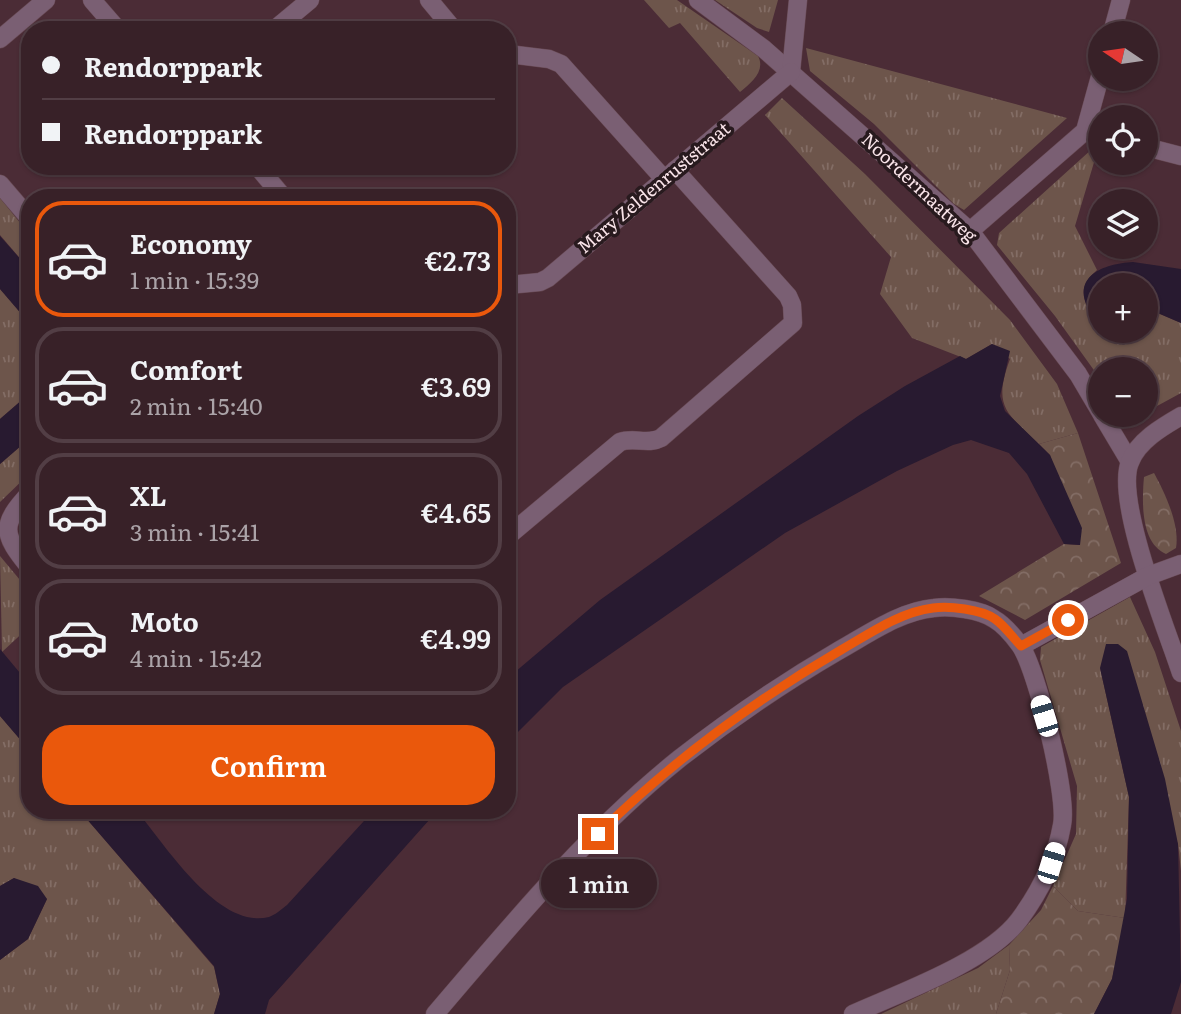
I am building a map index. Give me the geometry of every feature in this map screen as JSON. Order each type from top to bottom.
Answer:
[{"type":"street","points":[[21,21],[46,0]]},
{"type":"street","points":[[92,0],[110,21]]},
{"type":"street","points":[[285,21],[310,0]]},
{"type":"street","points":[[429,0],[446,21]]},
{"type":"street","name":"Noordermaatweg","points":[[698,0],[791,72],[970,230],[1078,374],[1088,391]]},
{"type":"street","points":[[791,72],[798,0]]},
{"type":"street","points":[[1115,21],[1121,0]]},
{"type":"street","points":[[0,39],[21,21]]},
{"type":"street","points":[[516,55],[549,59],[561,64],[789,296],[793,323],[661,438],[654,442],[629,439],[620,442],[516,529]]},
{"type":"street","name":"Mary Zeldenruststraat","points":[[516,284],[540,282],[548,278],[791,72]]},
{"type":"street","points":[[970,230],[1088,137]]},
{"type":"street","points":[[1158,150],[1181,156]]},
{"type":"street","points":[[265,175],[276,189]]},
{"type":"street","points":[[0,184],[21,208]]},
{"type":"street","points":[[1181,416],[1162,427],[1130,462],[1125,490],[1148,576],[1181,673]]},
{"type":"street","name":"Noordermaatweg","points":[[1109,427],[1130,462]]},
{"type":"street","points":[[21,501],[13,508],[4,524],[4,532],[7,541],[21,557]]},
{"type":"street","points":[[1021,646],[1148,576],[1181,564]]},
{"type":"street","points":[[435,1014],[546,886],[633,800],[724,726],[813,666],[908,614],[934,607],[976,612],[994,619],[1021,646],[1044,716],[1056,766],[1063,822],[1051,863],[1031,903],[1016,924],[993,947],[853,1014]]},
{"type":"green space","points":[[644,0],[677,0],[758,56],[759,72],[740,92],[680,23],[669,28]]},
{"type":"green space","points":[[715,0],[778,0],[769,32],[757,28]]},
{"type":"green space","points":[[806,48],[1067,118],[964,210],[954,204],[874,124],[810,71]]},
{"type":"green space","points":[[782,98],[865,174],[1010,320],[1057,384],[1078,433],[1039,444],[1018,424],[1005,407],[1003,398],[1010,359],[992,344],[966,359],[912,338],[880,294],[891,257],[765,115]]},
{"type":"green space","points":[[1088,153],[1088,175],[1090,175],[1075,226],[1088,252],[1088,259],[1092,259],[1097,270],[1088,273],[1084,288],[1088,308],[1088,343],[1158,343],[1158,313],[1181,323],[1181,393],[1158,405],[1158,357],[1088,357],[1088,362],[1055,316],[997,245],[999,233]]},
{"type":"green space","points":[[0,198],[21,224],[21,260],[0,235]]},
{"type":"green space","points":[[0,289],[21,314],[21,401],[0,419]]},
{"type":"green space","points":[[1078,433],[1121,563],[1025,620],[979,596],[1064,544],[1080,545],[1050,455],[1039,444]]},
{"type":"green space","points":[[21,446],[21,482],[0,502],[0,464]]},
{"type":"green space","points":[[1154,473],[1167,499],[1176,529],[1176,548],[1166,554],[1151,541],[1144,520],[1144,477]]},
{"type":"green space","points":[[0,556],[21,581],[21,634],[2,652]]},
{"type":"green space","points":[[1130,597],[1155,652],[1181,731],[1181,871],[1178,844],[1100,668],[1129,797],[1125,918],[1078,911],[1053,886],[1076,834],[1077,786],[1040,660],[1041,647]]},
{"type":"green space","points":[[0,716],[21,740],[21,819],[87,819],[214,967],[220,994],[214,1014],[0,1014],[0,960],[28,939],[47,899],[14,878],[0,886]]},
{"type":"green space","points":[[1053,886],[1078,911],[1125,918],[1112,979],[1094,1014],[996,1014],[1010,970],[1009,945],[1041,910]]},
{"type":"green space","points":[[1009,945],[1010,970],[996,1014],[881,1014],[978,968]]},
{"type":"shaded area","points":[[0,236],[21,260],[21,314],[0,289]]},
{"type":"shaded area","points":[[1133,262],[1181,269],[1181,323],[1158,313],[1158,273],[1095,273]]},
{"type":"shaded area","points":[[1088,279],[1088,308],[1084,298]]},
{"type":"shaded area","points":[[992,344],[1010,351],[1000,396],[1005,411],[1050,455],[1082,528],[1080,545],[1064,544],[1027,474],[1009,453],[971,440],[953,445],[897,471],[785,533],[563,687],[516,734],[516,671],[600,600],[858,416],[960,356],[966,359]]},
{"type":"shaded area","points":[[21,401],[21,446],[0,464],[0,419]]},
{"type":"shaded area","points":[[1106,644],[1118,644],[1127,651],[1165,779],[1178,844],[1181,982],[1171,1014],[1094,1014],[1112,979],[1127,899],[1129,797],[1100,668]]},
{"type":"shaded area","points":[[0,649],[21,674],[21,740],[0,716]]},
{"type":"shaded area","points":[[87,819],[143,819],[177,862],[212,898],[231,910],[250,917],[269,917],[287,905],[366,819],[430,819],[269,1000],[265,1014],[214,1014],[220,994],[214,966]]},
{"type":"shaded area","points":[[14,878],[38,886],[47,899],[28,939],[0,960],[0,886]]},
{"type":"route","points":[[598,834],[678,760],[724,726],[813,666],[908,614],[934,607],[976,612],[994,619],[1021,646],[1068,620]]}]
